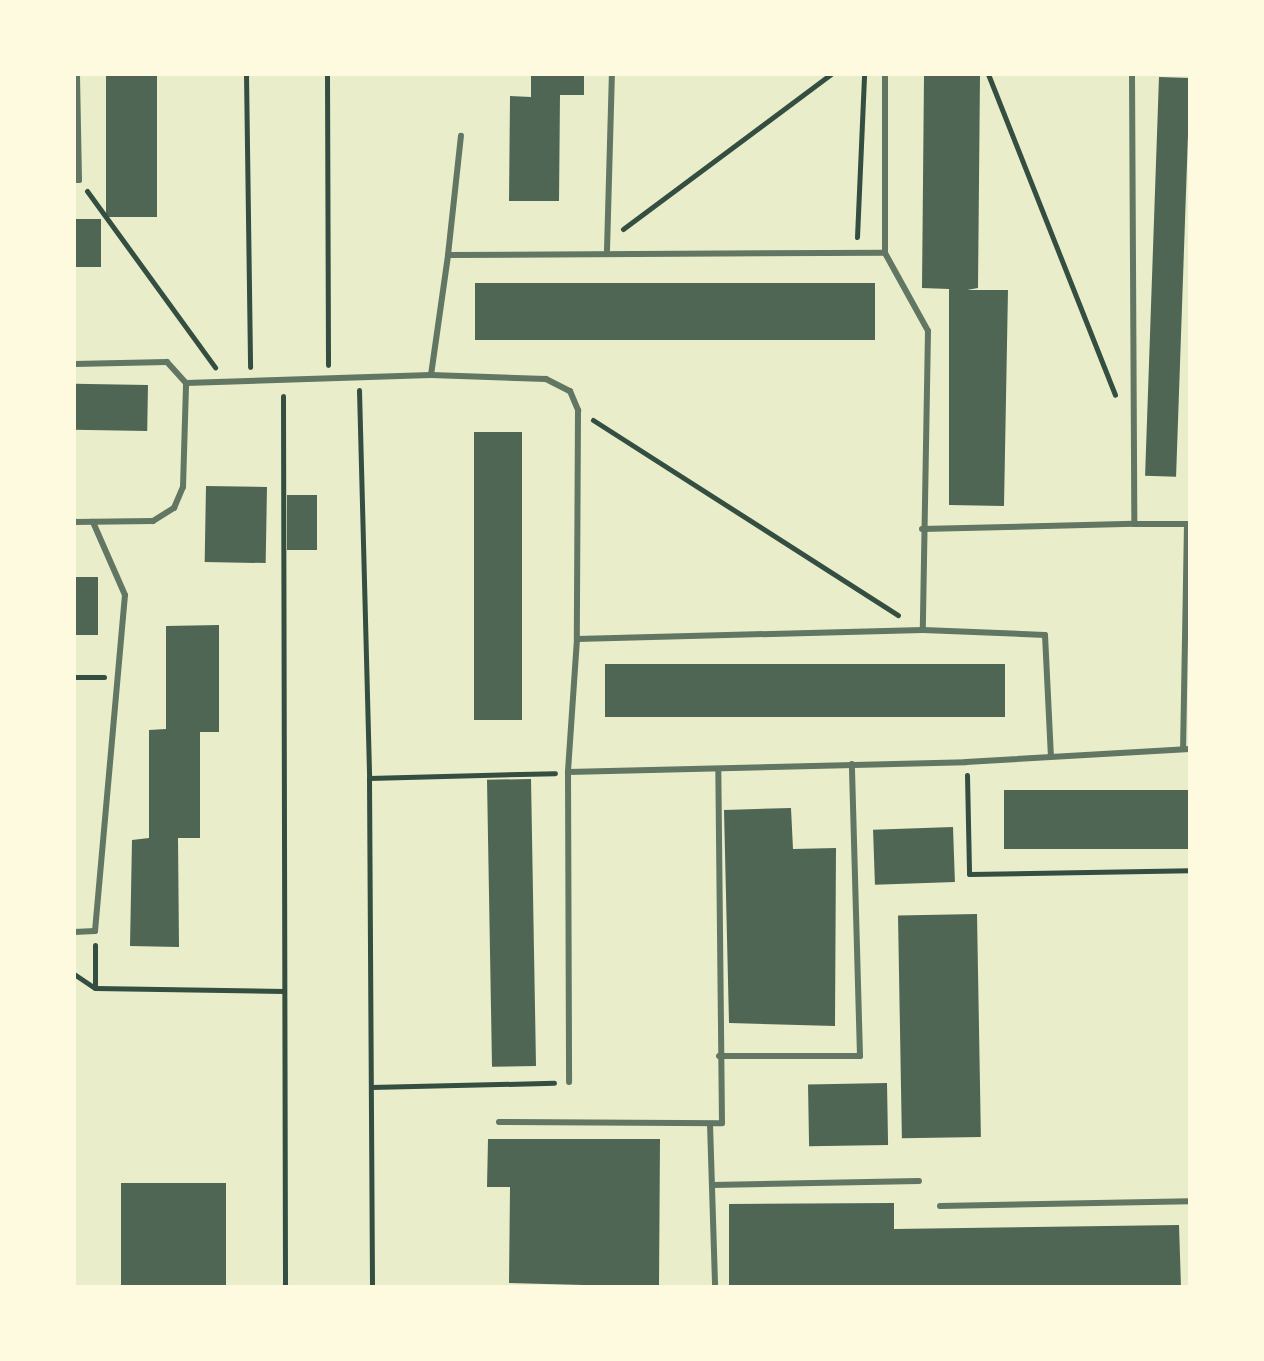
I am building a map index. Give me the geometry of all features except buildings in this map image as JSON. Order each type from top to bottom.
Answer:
[{"type":"lane","points":[[77,74],[77,180]]},
{"type":"lane","points":[[607,250],[612,74]]},
{"type":"lane","points":[[885,74],[885,253],[928,331],[922,529],[923,630]]},
{"type":"lane","points":[[1132,74],[1134,524]]},
{"type":"lane","points":[[431,375],[461,136]]},
{"type":"lane","points":[[448,255],[607,250],[885,253]]},
{"type":"lane","points":[[74,364],[167,362],[186,383],[183,487],[174,508],[153,521],[74,522]]},
{"type":"lane","points":[[186,383],[431,375],[546,379],[570,391],[578,410],[577,639],[568,772],[569,1082]]},
{"type":"lane","points":[[74,932],[95,931],[125,595],[93,522]]},
{"type":"lane","points":[[568,772],[966,762],[1187,749],[1187,524],[922,529]]},
{"type":"lane","points":[[577,639],[923,630],[1045,635],[1051,756]]},
{"type":"lane","points":[[719,1056],[860,1056],[852,764]]},
{"type":"lane","points":[[499,1122],[722,1123],[718,769]]},
{"type":"lane","points":[[710,1124],[715,1287]]},
{"type":"lane","points":[[712,1185],[919,1181]]},
{"type":"lane","points":[[940,1206],[1190,1201]]},
{"type":"path","points":[[246,74],[250,380]]},
{"type":"path","points":[[327,74],[328,378]]},
{"type":"path","points":[[609,240],[831,74]]},
{"type":"path","points":[[842,238],[857,238],[864,74]]},
{"type":"path","points":[[988,74],[1122,411]]},
{"type":"path","points":[[77,180],[226,381]]},
{"type":"path","points":[[359,377],[369,778],[372,1287]]},
{"type":"path","points":[[283,380],[285,1287]]},
{"type":"path","points":[[578,410],[923,630]]},
{"type":"path","points":[[74,677],[117,677]]},
{"type":"path","points":[[966,762],[969,874],[1190,870]]},
{"type":"path","points":[[369,778],[568,772]]},
{"type":"path","points":[[95,931],[95,988]]},
{"type":"path","points":[[74,974],[95,988],[284,991]]},
{"type":"path","points":[[371,1087],[569,1082]]}]
